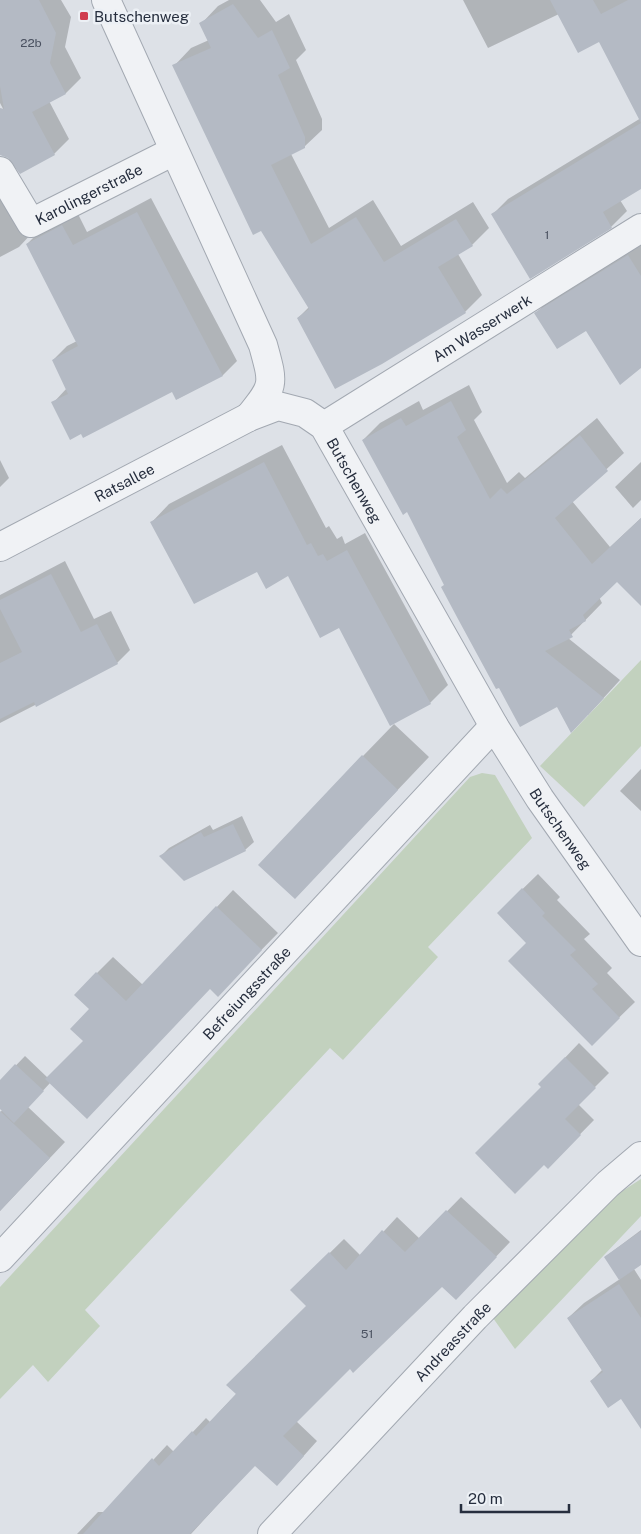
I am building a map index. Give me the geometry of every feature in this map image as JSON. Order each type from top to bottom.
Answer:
[{"type":"street","points":[[106,0],[263,345],[271,375],[269,393],[249,417]]},
{"type":"street","name":"Karolingerstraße","points":[[0,171],[31,223],[174,151]]},
{"type":"street","name":"Am Wasserwerk","points":[[324,426],[641,228]]},
{"type":"street","name":"Butschenweg","points":[[249,417],[278,406],[304,413],[324,426],[494,726],[540,800],[641,942]]},
{"type":"street","name":"Ratsallee","points":[[0,547],[249,417]]},
{"type":"street","name":"Befreiungsstraße","points":[[0,1258],[494,726]]},
{"type":"street","name":"Andreasstraße","points":[[272,1534],[475,1317],[608,1184],[641,1156]]},
{"type":"green space","points":[[641,660],[641,746],[584,807],[540,766]]},
{"type":"green space","points":[[482,773],[495,775],[532,838],[428,947],[438,957],[343,1060],[330,1048],[85,1310],[100,1326],[48,1382],[33,1365],[0,1399],[0,1287],[470,777]]},
{"type":"green space","points":[[641,1179],[641,1216],[515,1349],[493,1318],[610,1199]]},
{"type":"building","points":[[0,0],[39,0],[56,33],[50,63],[66,94],[32,112],[55,155],[20,174],[8,158],[0,155],[0,108],[4,109],[0,86]]},
{"type":"building","points":[[550,0],[593,0],[601,14],[628,0],[641,0],[641,123],[599,42],[578,53]]},
{"type":"building","points":[[233,4],[258,38],[272,30],[290,68],[278,75],[305,137],[305,148],[271,165],[311,244],[356,217],[384,262],[456,219],[473,246],[438,267],[466,313],[382,364],[335,389],[297,318],[309,309],[261,231],[253,235],[172,65],[211,48],[199,23]]},
{"type":"building","points":[[641,123],[641,189],[603,212],[612,228],[530,279],[491,214]]},
{"type":"building","points":[[137,212],[223,376],[176,400],[172,392],[83,438],[81,434],[70,440],[51,402],[68,394],[52,360],[78,346],[26,244],[62,225],[73,245]]},
{"type":"building","points":[[628,255],[641,276],[641,368],[620,385],[586,331],[557,349],[534,313]]},
{"type":"building","points":[[451,401],[466,430],[457,437],[490,499],[501,488],[507,494],[580,435],[608,471],[555,518],[592,564],[641,518],[641,606],[617,582],[583,615],[586,621],[569,630],[573,637],[545,651],[604,698],[571,733],[557,707],[520,727],[499,688],[496,689],[441,587],[444,585],[407,512],[403,515],[362,440],[401,418],[406,426]]},
{"type":"building","points":[[264,462],[307,545],[311,543],[318,556],[323,554],[327,561],[347,550],[431,704],[390,726],[339,628],[320,638],[288,576],[266,589],[257,572],[194,604],[150,522]]},
{"type":"building","points":[[51,574],[81,632],[97,624],[118,664],[36,707],[34,702],[0,719],[0,663],[22,652],[0,609],[0,600]]},
{"type":"building","points":[[362,755],[398,790],[295,899],[258,865]]},
{"type":"building","points":[[233,824],[246,851],[184,881],[159,856],[201,832],[204,837]]},
{"type":"building","points":[[522,888],[545,913],[542,916],[576,950],[570,955],[598,984],[592,989],[620,1018],[592,1046],[508,961],[526,943],[497,913]]},
{"type":"building","points":[[216,906],[262,950],[218,997],[210,989],[87,1119],[45,1079],[83,1041],[70,1029],[89,1009],[74,995],[96,972],[126,1001]]},
{"type":"building","points":[[565,1057],[596,1088],[565,1119],[581,1135],[548,1169],[544,1165],[515,1194],[475,1153],[541,1087],[538,1084]]},
{"type":"building","points":[[15,1064],[44,1091],[14,1123],[0,1109],[0,1080]]},
{"type":"building","points":[[0,1111],[50,1158],[0,1211]]},
{"type":"building","points":[[446,1210],[497,1257],[456,1300],[442,1287],[353,1373],[350,1369],[283,1436],[304,1456],[277,1486],[255,1466],[190,1534],[83,1534],[152,1458],[159,1466],[192,1431],[196,1436],[236,1394],[226,1385],[306,1306],[290,1290],[329,1252],[346,1270],[382,1230],[405,1252]]},
{"type":"building","points":[[641,1231],[641,1265],[619,1280],[604,1257]]},
{"type":"building","points":[[619,1284],[641,1318],[641,1429],[621,1399],[608,1408],[590,1381],[603,1372],[567,1318]]},
{"type":"place","name":"Butschenweg","points":[[84,16]]}]
